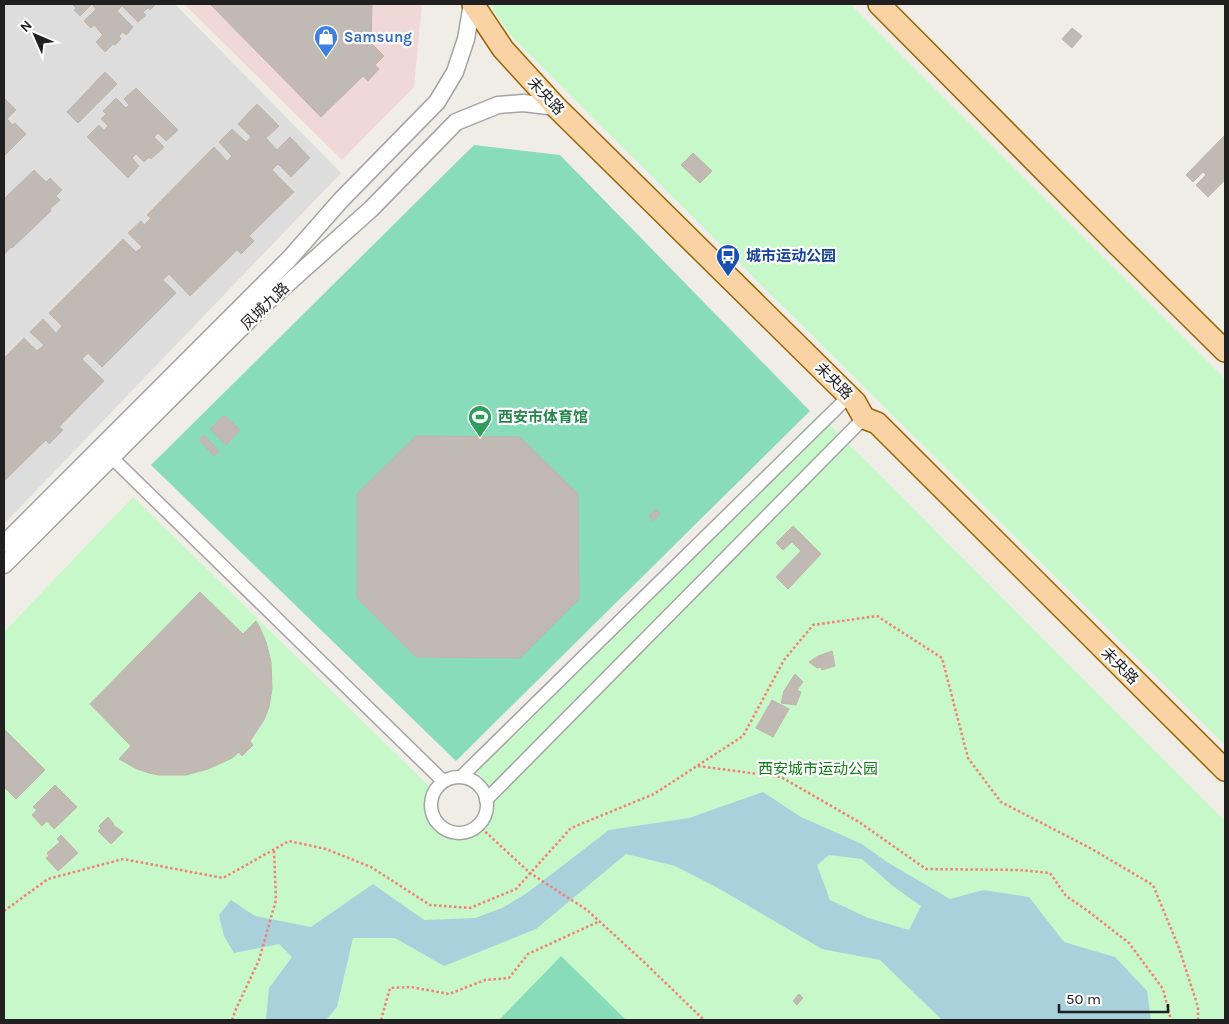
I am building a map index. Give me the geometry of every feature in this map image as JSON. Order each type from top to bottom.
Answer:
[{"type":"main road","name":"未央路","points":[[472,4],[503,49],[556,108],[855,402],[864,418],[876,423],[1225,770]]},
{"type":"main road","points":[[879,4],[1225,351]]},
{"type":"street","name":"凤城九路","points":[[4,566],[106,453],[290,258],[341,200],[437,102],[455,72],[466,38],[472,4]]},
{"type":"street","name":"凤城九路","points":[[4,544],[106,453],[267,302],[371,209],[456,122],[498,105],[523,103],[556,108]]},
{"type":"street","points":[[462,777],[849,396]]},
{"type":"street","points":[[486,800],[864,418]]},
{"type":"street","points":[[106,453],[443,782]]},
{"type":"street","points":[[462,777],[470,779],[484,792],[486,809],[484,818],[478,825],[462,833],[444,829],[433,815],[431,806],[432,796],[436,788],[452,778],[462,777]]},
{"type":"path","points":[[4,911],[48,879],[123,859],[223,878],[289,841],[326,849],[372,867],[430,905],[470,908],[516,889],[571,828],[654,794],[743,736],[784,660],[813,625],[878,616],[942,658],[968,758],[1002,802],[1090,848],[1154,885],[1179,948],[1198,1007],[1198,1020]]},
{"type":"path","points":[[697,766],[780,777],[859,822],[926,869],[1020,870],[1050,873],[1066,896],[1129,943],[1163,989],[1171,1020]]},
{"type":"path","points":[[478,825],[530,873],[587,910],[600,921],[704,1020]]},
{"type":"path","points":[[232,1020],[259,960],[276,900],[274,850]]},
{"type":"path","points":[[382,1020],[390,988],[410,987],[450,994],[485,980],[509,978],[528,954],[600,921]]},
{"type":"shaded area","points":[[4,4],[175,4],[341,173],[4,524]]},
{"type":"shaded area","points":[[184,4],[422,4],[414,87],[342,160]]},
{"type":"green space","points":[[492,4],[850,4],[1225,379],[1225,745],[513,38],[493,10]]},
{"type":"green space","name":"西安市体育馆","points":[[474,145],[560,155],[810,411],[456,761],[151,465]]},
{"type":"green space","name":"西安城市运动公园","points":[[819,414],[1225,821],[1225,1020],[4,1020],[4,632],[133,497],[429,786],[424,806],[430,822],[443,838],[459,840],[475,835],[487,824],[493,808],[490,788],[470,762]]},
{"type":"green space","points":[[561,956],[626,1020],[499,1020]]},
{"type":"water","points":[[763,792],[801,817],[862,844],[887,862],[950,899],[983,890],[1029,897],[1064,942],[1115,957],[1147,991],[1151,1020],[942,1020],[880,960],[822,949],[718,888],[675,866],[626,854],[536,929],[444,966],[395,938],[353,938],[337,1007],[326,1020],[266,1020],[269,988],[292,957],[279,944],[234,953],[224,936],[219,915],[231,900],[255,916],[311,927],[373,884],[424,920],[475,918],[502,908],[527,893],[609,830],[689,818]],"holes":[[[829,855],[862,859],[894,887],[921,906],[909,930],[868,918],[830,900],[817,865]]]},
{"type":"building","points":[[72,4],[92,4],[80,16],[74,10],[76,8]]},
{"type":"building","points":[[92,4],[156,4],[150,10],[148,8],[143,12],[146,15],[138,22],[122,6],[117,11],[133,27],[126,35],[123,32],[119,36],[121,39],[105,52],[96,42],[103,35],[94,25],[91,28],[84,21],[96,9]]},
{"type":"building","points":[[210,4],[372,4],[371,43],[384,56],[375,65],[379,69],[368,81],[363,76],[321,117]]},
{"type":"building","points":[[1072,28],[1082,36],[1072,48],[1062,39]]},
{"type":"building","points":[[105,72],[117,84],[78,123],[67,112]]},
{"type":"building","points":[[136,88],[178,130],[166,141],[158,133],[154,137],[164,147],[151,159],[149,157],[144,162],[136,154],[132,158],[139,166],[128,178],[87,137],[99,125],[104,130],[108,126],[101,119],[106,114],[103,111],[116,98],[126,108],[129,105],[124,99]]},
{"type":"building","points":[[4,98],[16,110],[7,119],[13,125],[15,123],[26,134],[4,156]]},
{"type":"building","points":[[257,104],[279,126],[266,138],[277,150],[290,137],[310,158],[291,177],[278,164],[272,170],[294,192],[249,236],[254,241],[241,254],[237,250],[190,296],[169,274],[163,280],[176,293],[102,367],[88,353],[82,359],[104,381],[59,427],[63,430],[49,444],[46,440],[4,481],[4,358],[24,338],[37,351],[44,345],[30,332],[43,319],[56,333],[62,326],[49,313],[123,239],[136,252],[142,247],[128,233],[141,221],[144,225],[151,218],[147,215],[214,147],[227,161],[232,156],[219,142],[232,129],[246,142],[251,137],[238,124]]},
{"type":"building","points":[[1225,135],[1225,180],[1208,197],[1196,185],[1206,175],[1203,172],[1193,182],[1186,175]]},
{"type":"building","points":[[693,153],[712,171],[700,183],[681,165]]},
{"type":"building","points":[[34,170],[46,182],[50,178],[62,190],[56,196],[60,200],[50,209],[51,211],[4,255],[4,199]]},
{"type":"building","points":[[224,415],[240,430],[226,445],[210,429]]},
{"type":"building","points":[[204,435],[219,451],[214,456],[199,440]]},
{"type":"building","points":[[416,436],[520,437],[578,494],[579,599],[520,658],[416,657],[357,598],[357,494]]},
{"type":"building","points":[[656,509],[660,514],[653,521],[649,516]]},
{"type":"building","points":[[793,526],[821,554],[788,589],[776,577],[801,551],[792,542],[783,550],[776,543]]},
{"type":"building","points":[[200,592],[243,634],[256,621],[266,642],[271,662],[272,689],[269,707],[264,720],[250,741],[253,745],[242,756],[239,752],[232,758],[208,769],[186,775],[149,773],[119,759],[131,746],[90,704]]},
{"type":"building","points":[[832,651],[835,666],[822,670],[821,667],[817,668],[809,662],[818,656]]},
{"type":"building","points":[[795,674],[803,682],[797,690],[801,692],[796,705],[781,703],[784,691]]},
{"type":"building","points":[[772,700],[789,709],[773,737],[756,728]]},
{"type":"building","points":[[4,729],[45,770],[16,799],[4,787]]},
{"type":"building","points":[[55,785],[77,807],[54,829],[47,821],[42,826],[32,815],[37,810],[33,807]]},
{"type":"building","points":[[108,817],[113,825],[123,832],[111,844],[98,831],[101,828],[99,826]]},
{"type":"building","points":[[61,835],[78,853],[58,871],[46,858],[49,856],[47,853],[60,842],[57,839]]},
{"type":"building","points":[[799,994],[803,998],[797,1005],[793,1001]]},
{"type":"place","name":"Samsung","points":[[326,58]]},
{"type":"place","name":"城市运动公园","points":[[728,277]]},
{"type":"place","name":"西安市体育馆","points":[[480,438]]}]
